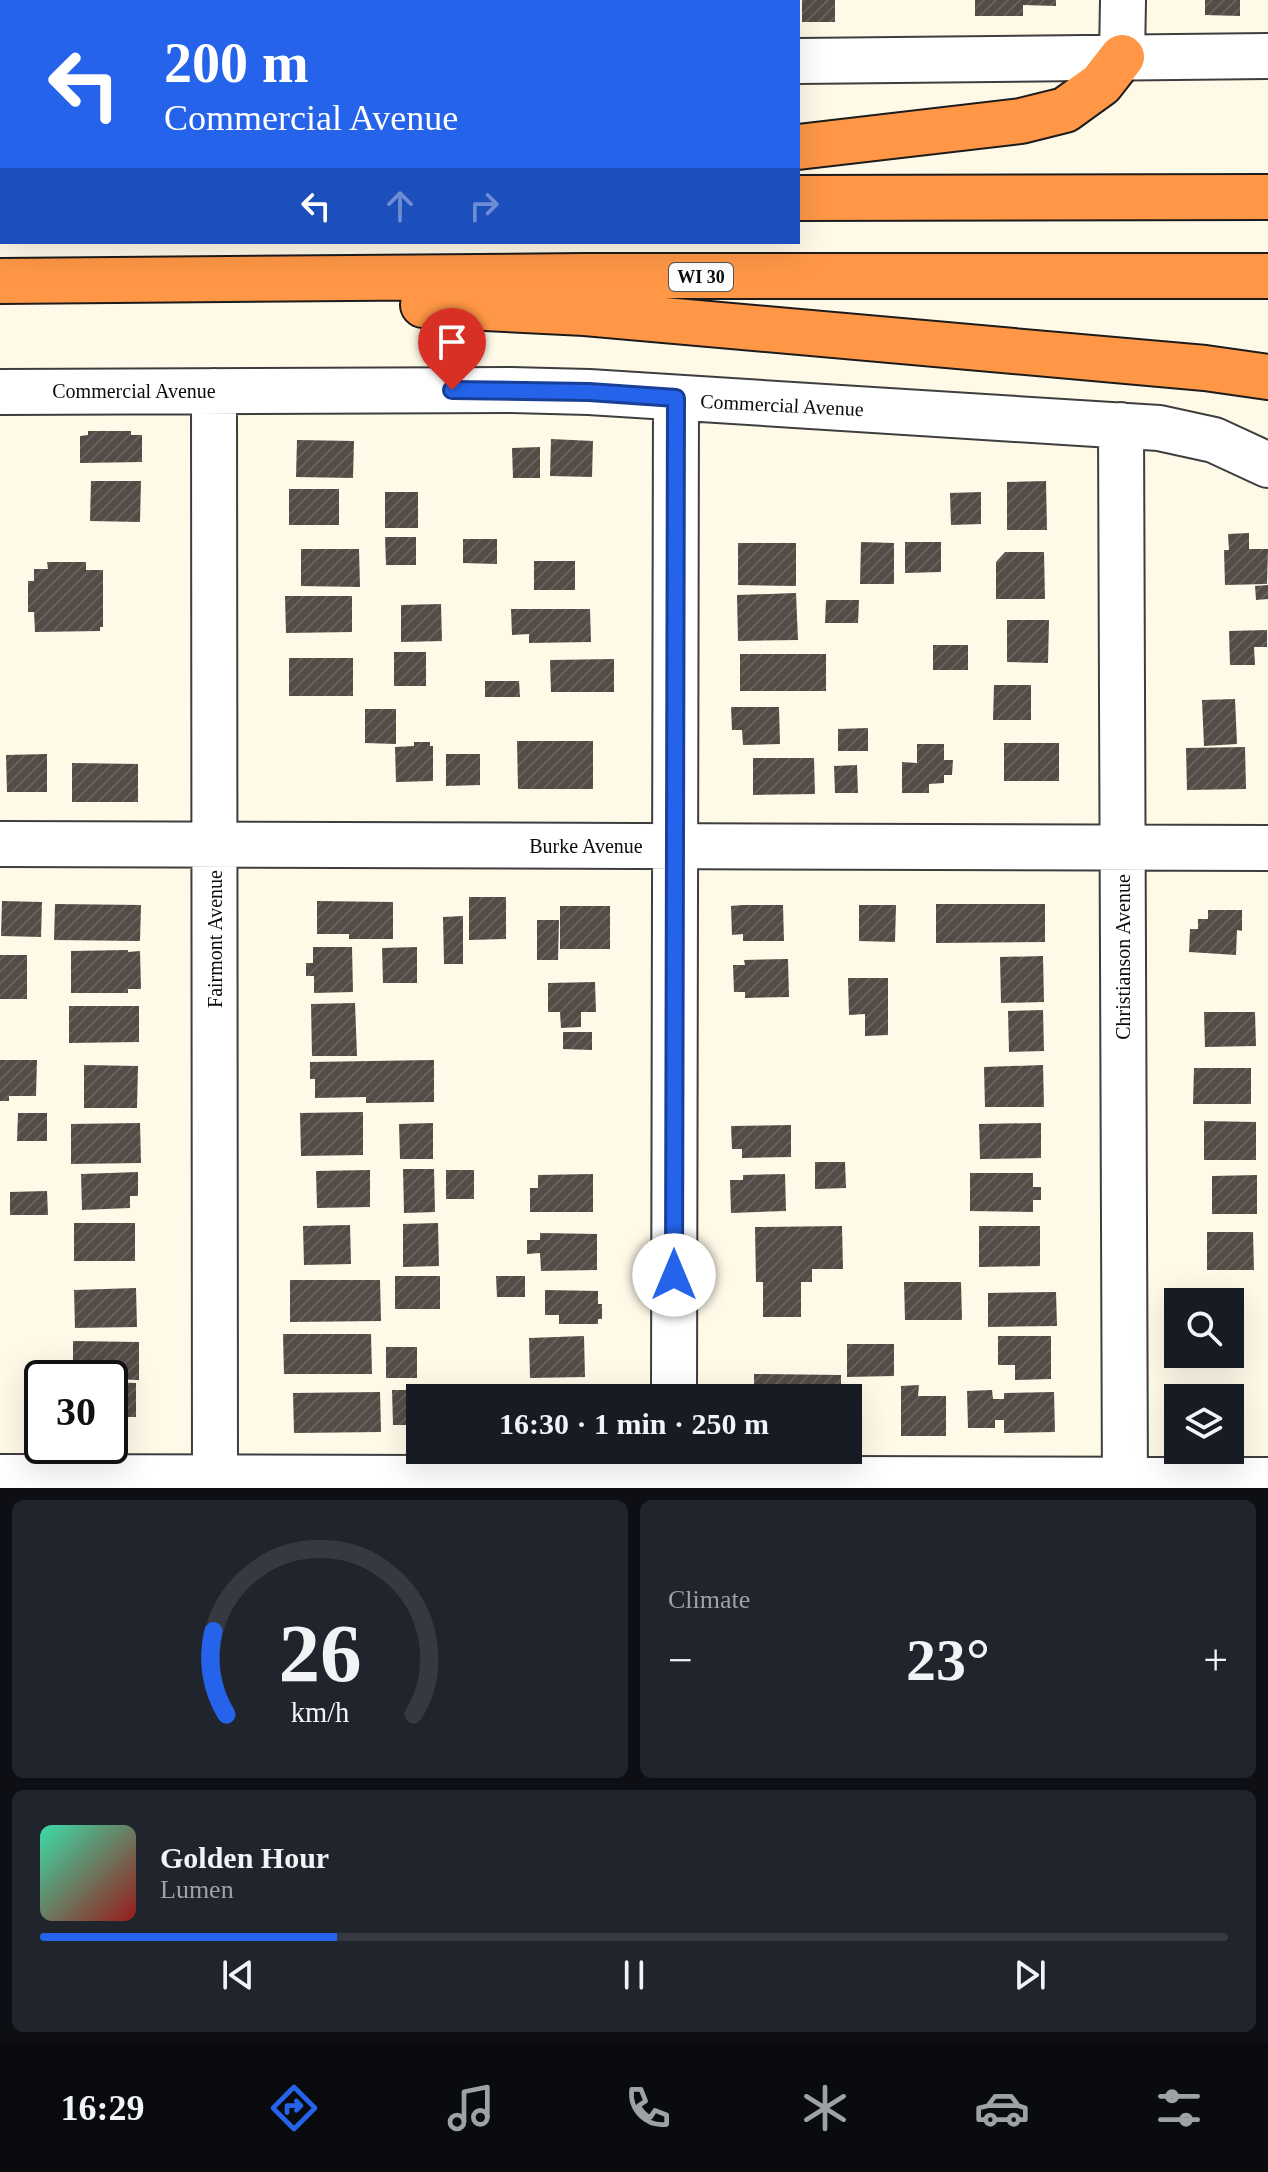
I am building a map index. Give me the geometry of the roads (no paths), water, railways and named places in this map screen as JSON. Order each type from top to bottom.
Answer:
[{"type":"highway","points":[[800,147],[1021,121],[1065,110],[1101,84],[1122,57]]},
{"type":"highway","points":[[800,198],[1268,197]]},
{"type":"highway","name":"WI 30","points":[[0,281],[1268,276]]},
{"type":"highway","points":[[134,280],[389,303],[585,313],[1205,368],[1268,377]]},
{"type":"street","points":[[1122,57],[1123,0]]},
{"type":"street","points":[[800,61],[1268,56]]},
{"type":"street","name":"Commercial Avenue","points":[[0,392],[511,390],[676,398],[1159,428],[1214,440],[1268,465]]},
{"type":"street","name":"Fairmont Avenue","points":[[214,391],[215,1483]]},
{"type":"street","points":[[674,1384],[676,398]]},
{"type":"street","name":"Christianson Avenue","points":[[1121,425],[1125,1484]]},
{"type":"street","name":"Burke Avenue","points":[[0,844],[1268,848]]},
{"type":"street","points":[[0,1477],[215,1483],[674,1472],[1125,1484],[1268,1480]]}]
